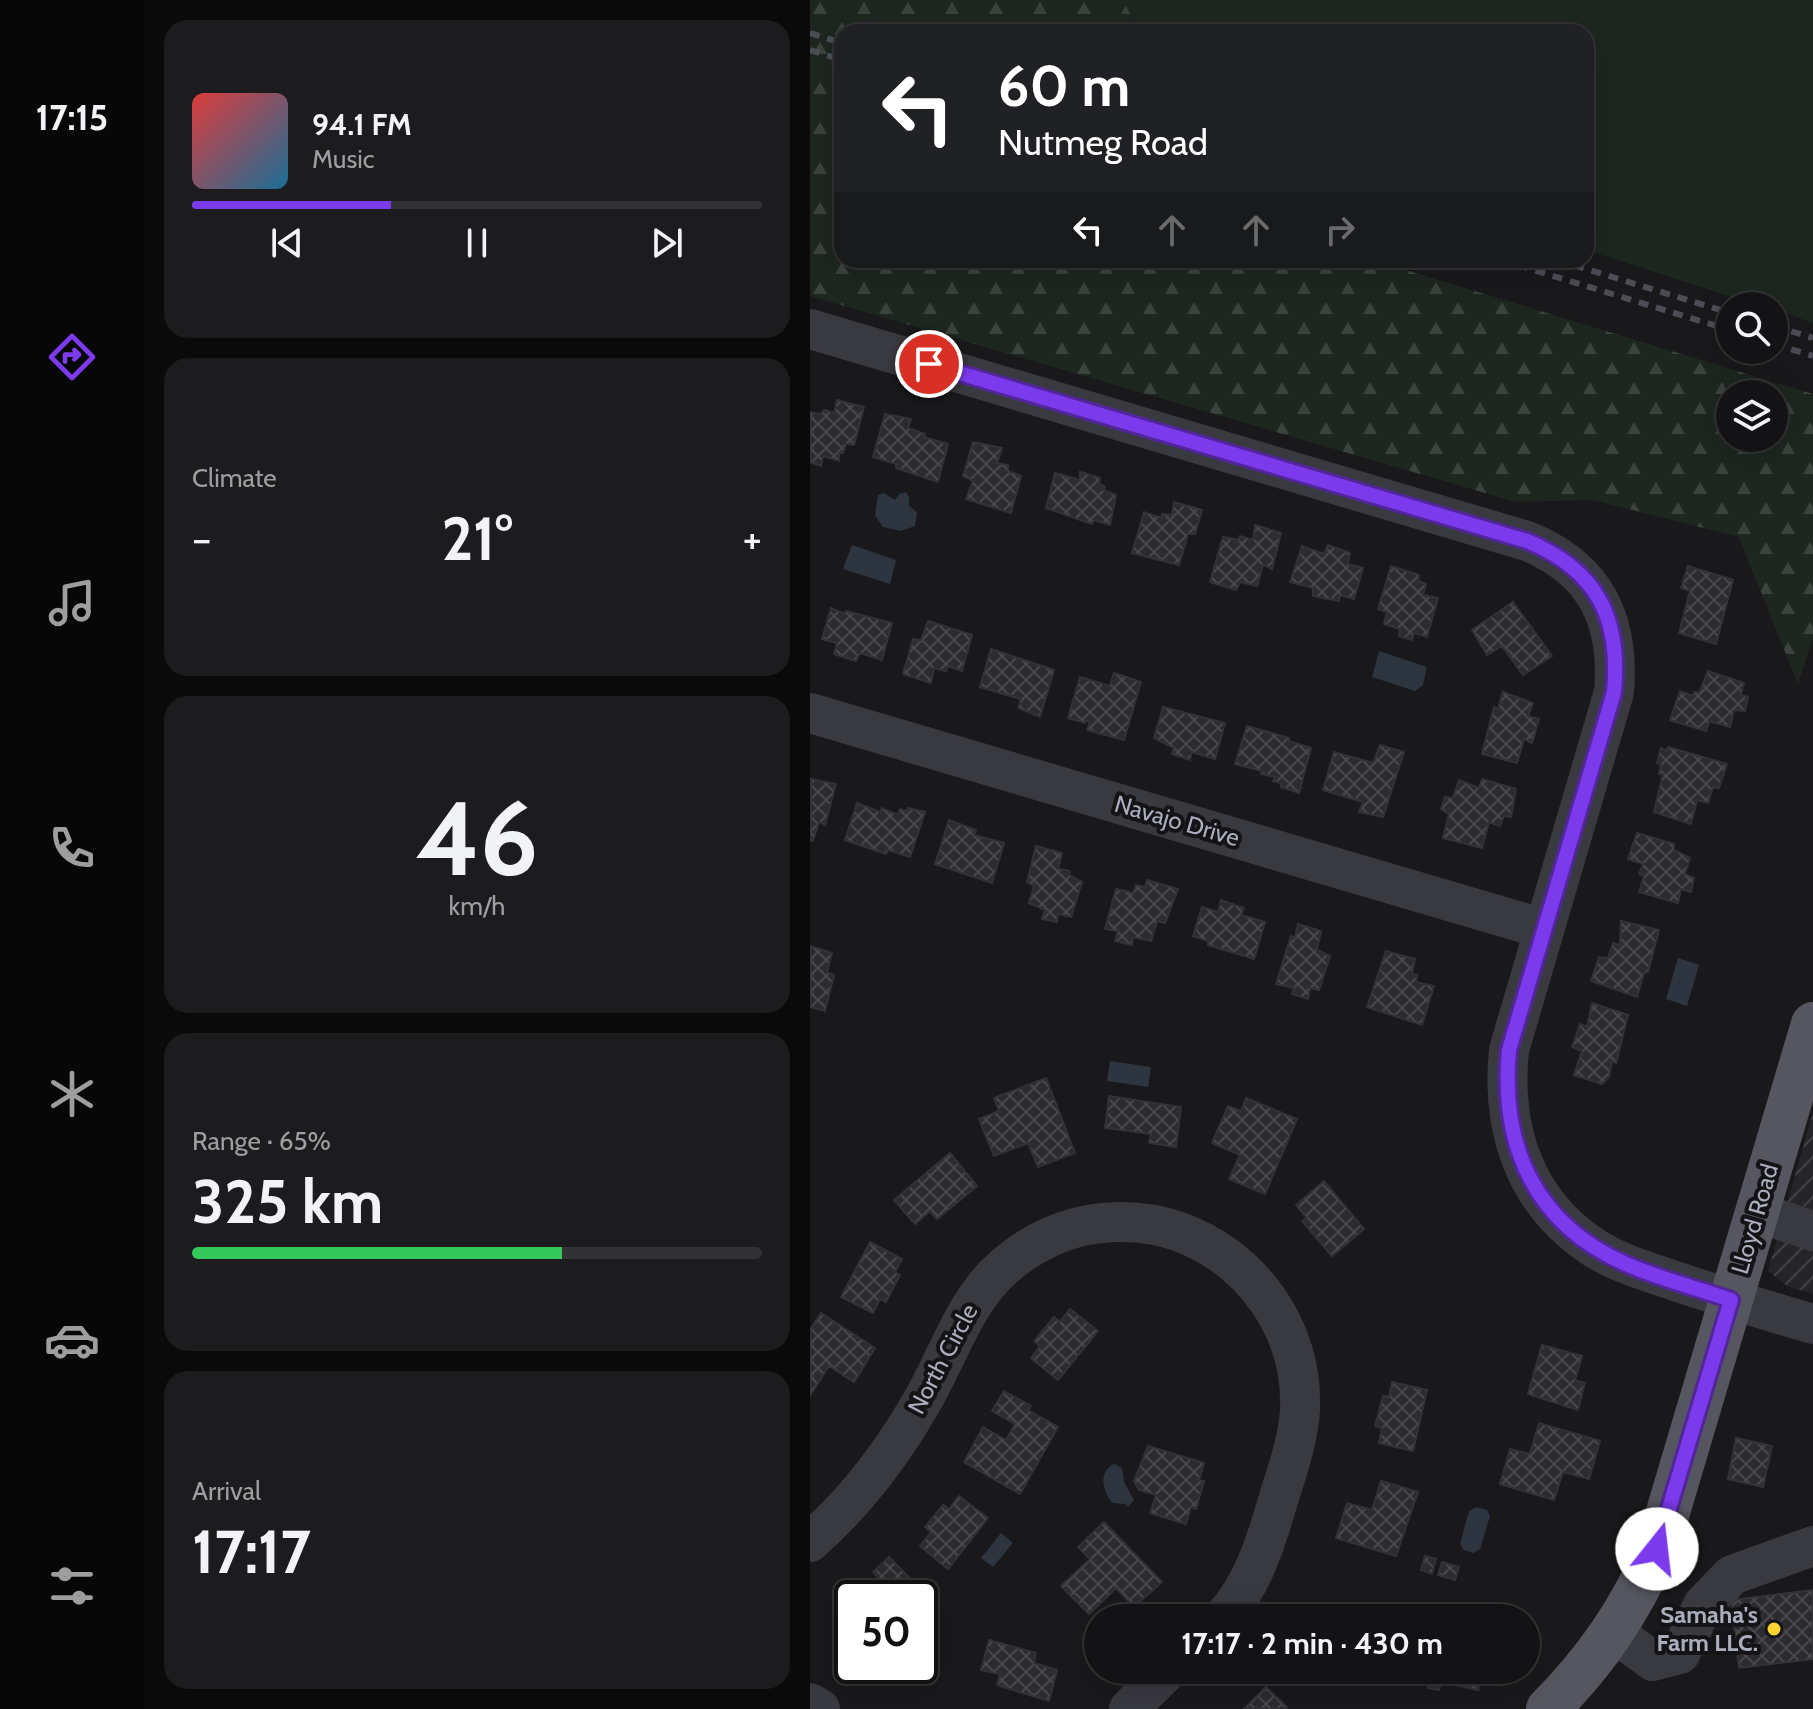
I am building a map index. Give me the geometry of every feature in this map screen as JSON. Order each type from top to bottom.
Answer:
[{"type":"main road","name":"Lloyd Road","points":[[1548,1709],[1575,1682],[1613,1632],[1657,1549],[1812,1032]]},
{"type":"street","points":[[810,329],[1527,541],[1574,567],[1601,603],[1612,632],[1617,661],[1614,692],[1509,1050],[1506,1083],[1512,1133],[1526,1171],[1557,1216],[1595,1248],[1628,1265],[1813,1324]]},
{"type":"street","name":"Navajo Drive","points":[[810,713],[1544,929]]},
{"type":"street","points":[[1757,1212],[1813,1231]]},
{"type":"street","name":"North Circle","points":[[810,1542],[869,1479],[897,1442],[921,1404],[972,1302],[1010,1261],[1053,1235],[1092,1224],[1148,1224],[1196,1238],[1223,1253],[1246,1273],[1266,1296],[1282,1322],[1293,1351],[1299,1380],[1300,1411],[1295,1441],[1265,1545],[1247,1584],[1233,1604]]},
{"type":"street","points":[[1613,1632],[1653,1661],[1680,1654],[1703,1605],[1732,1575],[1813,1546]]},
{"type":"street","points":[[1129,1709],[1154,1684]]},
{"type":"street","points":[[810,1703],[820,1709]]},
{"type":"shaded area","points":[[906,492],[909,506],[917,512],[915,526],[901,531],[883,527],[875,515],[878,495],[884,493],[895,500],[899,494]]},
{"type":"shaded area","points":[[852,545],[896,560],[890,584],[843,569]]},
{"type":"shaded area","points":[[1379,651],[1427,667],[1423,685],[1415,691],[1372,677]]},
{"type":"shaded area","points":[[1678,958],[1699,965],[1687,1006],[1666,999]]},
{"type":"shaded area","points":[[1110,1061],[1151,1067],[1148,1087],[1107,1081]]},
{"type":"shaded area","points":[[1813,1112],[1813,1294],[1787,1286],[1768,1271]]},
{"type":"shaded area","points":[[1114,1464],[1122,1468],[1124,1482],[1134,1500],[1128,1507],[1113,1503],[1104,1488],[1106,1472]]},
{"type":"shaded area","points":[[1476,1507],[1487,1510],[1490,1516],[1480,1549],[1473,1553],[1464,1550],[1460,1544],[1469,1511]]},
{"type":"shaded area","points":[[1001,1533],[1013,1543],[993,1567],[981,1558]]},
{"type":"green space","points":[[810,0],[1123,0],[1135,24],[834,24],[834,268],[1399,268],[1767,380],[1716,380],[1716,452],[1788,452],[1788,386],[1813,394],[1813,638],[1798,684],[1739,537],[1593,500],[1516,502],[810,296]]},
{"type":"green space","points":[[1123,0],[1813,0],[1813,323],[1788,315],[1788,292],[1716,292],[1594,253],[1594,24],[1135,24]]},
{"type":"building","points":[[837,400],[864,407],[854,445],[846,444],[843,453],[839,453],[839,461],[823,456],[821,466],[810,462],[810,412],[821,414],[824,410],[834,413]]},
{"type":"building","points":[[885,414],[911,419],[908,428],[925,434],[924,437],[948,444],[938,482],[873,457]]},
{"type":"building","points":[[973,442],[1002,448],[997,463],[1008,465],[1008,471],[1021,476],[1011,513],[966,499],[973,481],[963,476]]},
{"type":"building","points":[[1080,472],[1100,478],[1099,483],[1105,487],[1103,490],[1116,495],[1110,525],[1094,520],[1092,524],[1046,508],[1055,473],[1080,480]]},
{"type":"building","points":[[1174,502],[1202,510],[1195,534],[1188,534],[1179,565],[1132,553],[1144,512],[1162,518],[1162,514],[1172,515]]},
{"type":"building","points":[[1255,525],[1281,533],[1272,569],[1263,565],[1257,586],[1240,582],[1236,590],[1210,582],[1223,537],[1239,540],[1240,536],[1253,540]]},
{"type":"building","points":[[1328,545],[1350,553],[1348,564],[1363,568],[1354,599],[1340,595],[1339,601],[1313,596],[1313,588],[1290,582],[1302,546],[1324,554]]},
{"type":"building","points":[[1391,566],[1419,575],[1418,581],[1426,584],[1423,595],[1438,598],[1427,637],[1414,633],[1412,640],[1399,636],[1400,629],[1384,624],[1387,612],[1378,609]]},
{"type":"building","points":[[1688,566],[1733,580],[1716,644],[1679,633],[1690,591],[1681,588]]},
{"type":"building","points":[[1513,602],[1552,656],[1523,675],[1502,646],[1487,655],[1472,630]]},
{"type":"building","points":[[831,608],[845,614],[846,611],[892,623],[882,660],[860,653],[856,661],[834,654],[837,643],[822,639]]},
{"type":"building","points":[[928,621],[972,635],[962,671],[948,666],[946,671],[934,668],[931,683],[903,674],[913,639],[921,640]]},
{"type":"building","points":[[991,649],[1054,670],[1040,717],[1018,708],[1021,699],[980,687]]},
{"type":"building","points":[[1708,671],[1744,683],[1741,695],[1748,697],[1745,711],[1734,710],[1730,727],[1709,721],[1706,731],[1670,720],[1680,691],[1693,696],[1694,692],[1699,693]]},
{"type":"building","points":[[1114,673],[1141,682],[1124,740],[1087,730],[1090,722],[1085,720],[1085,723],[1068,718],[1080,677],[1110,686]]},
{"type":"building","points":[[1503,692],[1533,703],[1528,716],[1539,719],[1532,743],[1524,739],[1517,763],[1482,754],[1494,707],[1498,709]]},
{"type":"building","points":[[1163,707],[1225,723],[1215,759],[1192,752],[1190,760],[1172,754],[1174,748],[1154,738]]},
{"type":"building","points":[[1247,726],[1311,748],[1299,793],[1281,787],[1281,783],[1273,781],[1275,777],[1261,774],[1262,771],[1235,764]]},
{"type":"building","points":[[1380,745],[1404,752],[1383,817],[1359,812],[1363,802],[1323,790],[1334,752],[1373,763]]},
{"type":"building","points":[[1668,747],[1727,764],[1719,788],[1713,787],[1708,803],[1697,800],[1691,824],[1654,812],[1663,774],[1659,774],[1661,764],[1657,763],[1661,748],[1666,751]]},
{"type":"building","points":[[811,779],[836,784],[825,825],[819,822],[813,841],[810,840]]},
{"type":"building","points":[[1482,779],[1516,789],[1511,817],[1504,816],[1500,826],[1489,822],[1482,848],[1443,838],[1449,814],[1441,809],[1445,797],[1453,798],[1459,780],[1479,788]]},
{"type":"building","points":[[857,803],[898,815],[900,809],[906,811],[908,808],[925,812],[910,857],[888,850],[886,854],[845,840]]},
{"type":"building","points":[[949,820],[976,830],[974,835],[1004,843],[992,883],[935,864]]},
{"type":"building","points":[[1637,833],[1674,844],[1674,850],[1690,858],[1685,874],[1694,878],[1691,892],[1681,889],[1678,903],[1639,892],[1644,876],[1639,874],[1643,864],[1628,859]]},
{"type":"building","points":[[1036,846],[1062,853],[1058,869],[1070,871],[1069,875],[1082,882],[1071,917],[1058,914],[1057,922],[1042,919],[1045,910],[1029,903],[1034,886],[1027,882]]},
{"type":"building","points":[[1147,880],[1178,889],[1165,923],[1157,921],[1151,941],[1133,937],[1132,945],[1115,941],[1118,931],[1105,929],[1116,889],[1133,893],[1136,885],[1145,887]]},
{"type":"building","points":[[1221,900],[1244,908],[1241,915],[1265,922],[1254,959],[1208,945],[1208,941],[1193,936],[1202,907],[1218,912]]},
{"type":"building","points":[[1621,921],[1659,930],[1648,972],[1644,973],[1637,997],[1591,981],[1599,957],[1608,958],[1613,943],[1620,945]]},
{"type":"building","points":[[1298,924],[1321,931],[1317,950],[1330,956],[1319,990],[1310,988],[1308,999],[1292,994],[1294,988],[1276,984],[1291,936],[1295,938]]},
{"type":"building","points":[[810,946],[832,953],[827,972],[834,975],[825,1011],[810,1007]]},
{"type":"building","points":[[1386,951],[1415,959],[1412,974],[1417,975],[1416,982],[1434,986],[1422,1025],[1367,1007]]},
{"type":"building","points":[[1592,1003],[1628,1015],[1616,1063],[1612,1061],[1609,1077],[1602,1084],[1574,1075],[1582,1051],[1572,1047],[1580,1024],[1587,1027]]},
{"type":"building","points":[[1046,1078],[1075,1153],[1038,1167],[1028,1143],[994,1156],[979,1119],[999,1111],[994,1098]]},
{"type":"building","points":[[1109,1096],[1181,1107],[1176,1147],[1149,1143],[1151,1134],[1105,1128]]},
{"type":"building","points":[[1246,1098],[1297,1119],[1265,1194],[1229,1179],[1240,1155],[1212,1143],[1228,1106],[1241,1111]]},
{"type":"building","points":[[950,1153],[977,1186],[937,1219],[930,1211],[915,1224],[894,1200]]},
{"type":"building","points":[[1324,1181],[1364,1229],[1332,1256],[1302,1221],[1307,1218],[1296,1205]]},
{"type":"building","points":[[870,1242],[902,1259],[895,1272],[900,1275],[886,1302],[880,1299],[873,1313],[841,1297]]},
{"type":"building","points":[[1070,1309],[1098,1331],[1058,1380],[1031,1358],[1040,1346],[1034,1341],[1054,1317],[1060,1322]]},
{"type":"building","points":[[821,1313],[875,1348],[854,1382],[829,1366],[810,1396],[810,1330]]},
{"type":"building","points":[[1542,1345],[1582,1356],[1575,1380],[1585,1383],[1578,1410],[1528,1394]]},
{"type":"building","points":[[1392,1382],[1427,1390],[1413,1451],[1379,1443],[1382,1428],[1375,1426],[1383,1396],[1389,1397]]},
{"type":"building","points":[[1004,1391],[1031,1406],[1028,1410],[1058,1427],[1020,1494],[964,1462],[983,1427],[1006,1440],[1015,1424],[992,1411]]},
{"type":"building","points":[[1539,1423],[1600,1441],[1589,1479],[1563,1472],[1554,1500],[1500,1484],[1510,1449],[1530,1454]]},
{"type":"building","points":[[1736,1438],[1772,1446],[1763,1487],[1728,1479]]},
{"type":"building","points":[[1148,1446],[1204,1463],[1199,1480],[1204,1481],[1196,1509],[1191,1507],[1186,1524],[1150,1513],[1156,1495],[1139,1490],[1134,1481]]},
{"type":"building","points":[[1381,1481],[1418,1492],[1396,1556],[1336,1538],[1347,1503],[1372,1510]]},
{"type":"building","points":[[959,1496],[988,1518],[948,1569],[920,1546],[931,1532],[925,1527],[943,1505],[949,1509]]},
{"type":"building","points":[[1104,1522],[1162,1582],[1137,1604],[1131,1604],[1116,1588],[1099,1604],[1084,1604],[1084,1609],[1061,1586],[1090,1559],[1078,1547]]},
{"type":"building","points":[[1425,1556],[1436,1559],[1432,1574],[1421,1570]]},
{"type":"building","points":[[889,1557],[912,1580],[880,1580],[873,1572]]},
{"type":"building","points":[[1442,1562],[1459,1567],[1455,1580],[1438,1575]]},
{"type":"building","name":"Samaha's Farm LLC.","points":[[1813,1590],[1813,1659],[1739,1668],[1731,1600]]},
{"type":"building","points":[[989,1640],[1036,1653],[1034,1663],[1057,1670],[1049,1701],[997,1685],[1000,1674],[981,1670]]},
{"type":"building","points":[[1429,1684],[1440,1684],[1439,1690],[1428,1688]]},
{"type":"building","points":[[1450,1684],[1480,1684],[1478,1690]]},
{"type":"building","points":[[1266,1687],[1286,1709],[1244,1709]]},
{"type":"railway","points":[[810,33],[834,40]]},
{"type":"railway","points":[[810,50],[834,58]]},
{"type":"railway","points":[[1527,268],[1716,326]]},
{"type":"railway","points":[[1583,268],[1716,309]]},
{"type":"railway","points":[[1788,330],[1813,338]]},
{"type":"railway","points":[[1788,348],[1813,356]]},
{"type":"place","name":"Samaha's Farm LLC.","points":[[1774,1629]]},
{"type":"route","points":[[929,364],[1527,541],[1574,567],[1601,603],[1612,632],[1617,661],[1614,692],[1509,1050],[1507,1108],[1512,1133],[1526,1171],[1557,1216],[1579,1236],[1628,1265],[1731,1300],[1657,1549]]}]
